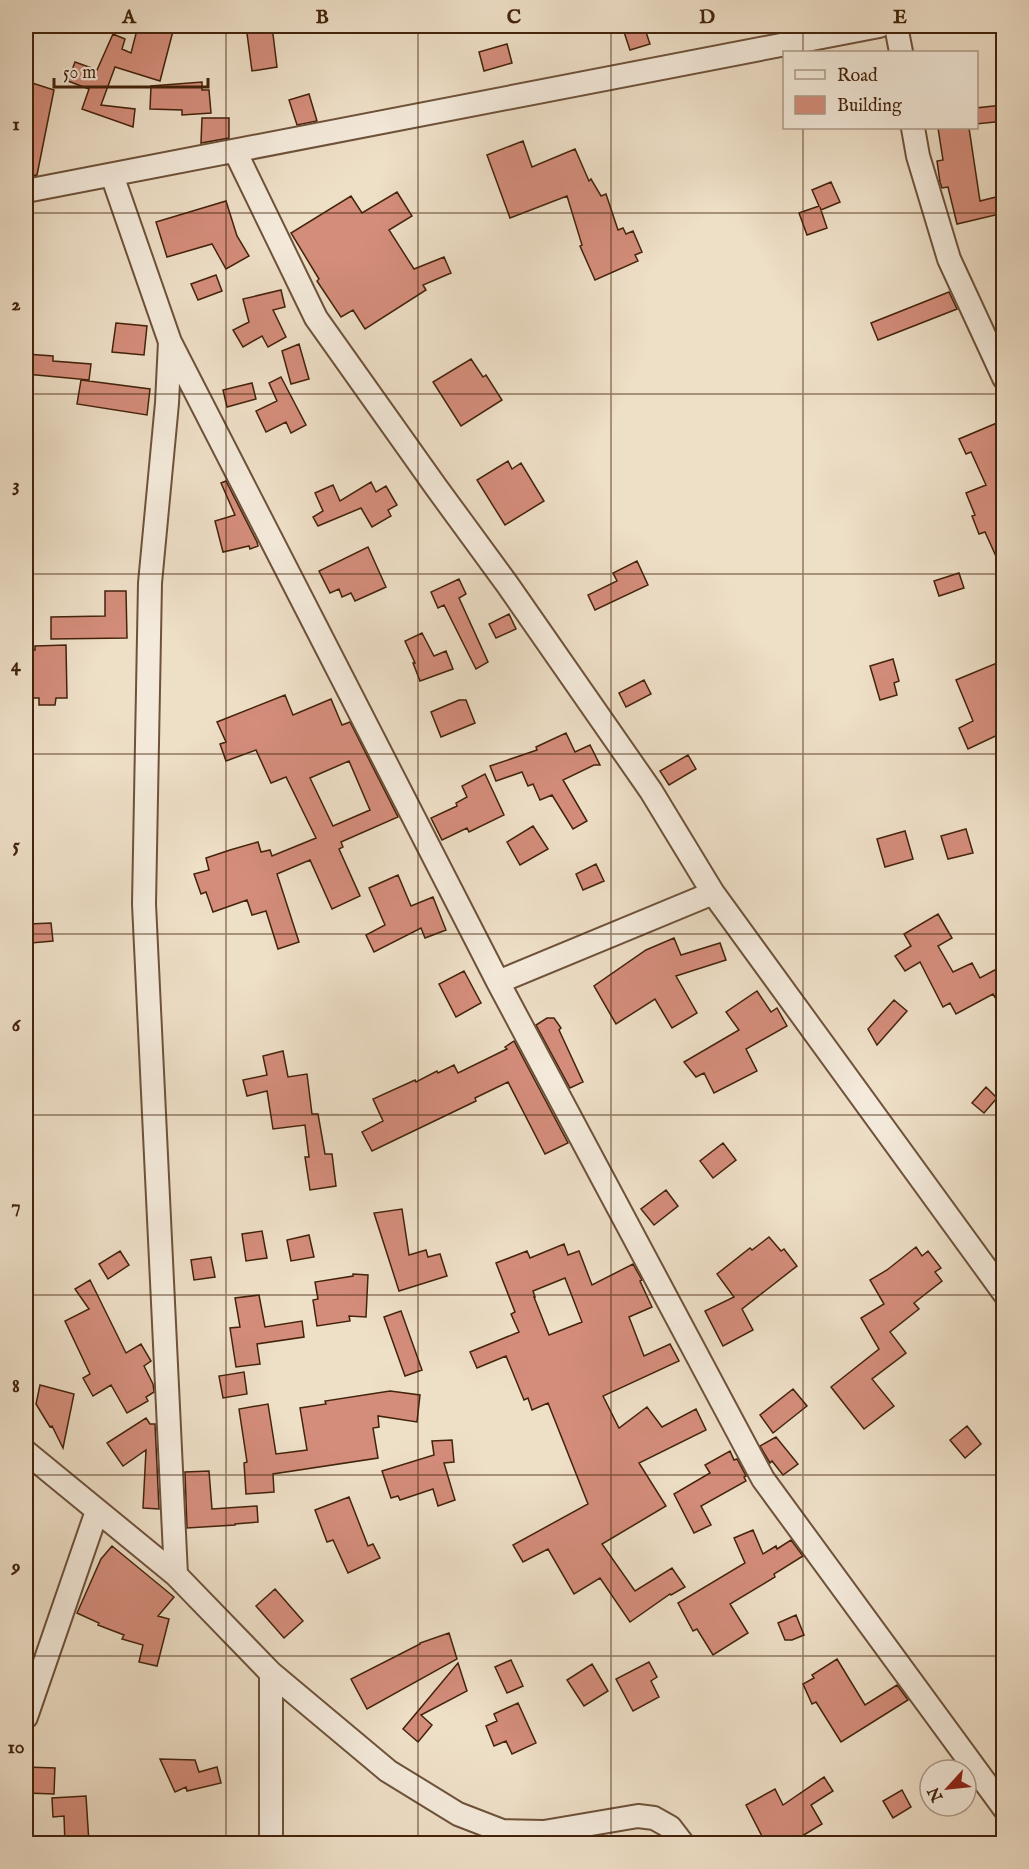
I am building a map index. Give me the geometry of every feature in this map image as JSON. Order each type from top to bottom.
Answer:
[{"type":"street","points":[[26,191],[879,26]]},
{"type":"street","points":[[896,26],[901,51]]},
{"type":"street","points":[[913,129],[918,156],[949,259],[1004,378]]},
{"type":"street","points":[[236,151],[316,318],[651,790],[713,893],[1004,1293]]},
{"type":"street","points":[[112,175],[170,342],[498,982],[763,1479],[1004,1808]]},
{"type":"street","points":[[170,342],[167,403],[150,584],[144,904],[176,1575]]},
{"type":"street","points":[[498,982],[713,893]]},
{"type":"street","points":[[26,1452],[176,1575],[271,1673],[388,1771],[458,1814],[502,1831],[544,1832],[564,1836],[638,1815],[654,1818],[670,1827],[682,1844]]},
{"type":"street","points":[[26,1718],[97,1511]]},
{"type":"street","points":[[271,1673],[271,1844]]},
{"type":"building","points":[[138,26],[173,31],[160,81],[115,67],[101,105],[135,109],[133,127],[82,109],[89,89],[68,81],[75,62],[97,70],[113,34],[125,39],[122,49],[131,53]]},
{"type":"building","points":[[246,26],[272,26],[277,67],[252,71]]},
{"type":"building","points":[[644,26],[650,44],[630,50],[623,29]]},
{"type":"building","points":[[507,44],[512,63],[484,71],[479,52]]},
{"type":"building","points":[[26,81],[54,90],[37,175],[26,177]]},
{"type":"building","points":[[202,82],[202,90],[209,90],[211,113],[182,115],[182,110],[150,109],[151,86]]},
{"type":"building","points":[[309,94],[317,121],[297,125],[289,100]]},
{"type":"building","points":[[1002,105],[1004,121],[978,124],[978,108]]},
{"type":"building","points":[[202,118],[229,118],[229,138],[201,143]]},
{"type":"building","points":[[938,129],[969,129],[980,201],[1004,195],[1004,213],[957,224],[948,187],[942,188],[940,182],[937,161],[943,160]]},
{"type":"building","points":[[523,141],[532,167],[575,149],[589,181],[591,179],[601,196],[606,194],[618,230],[623,228],[626,234],[633,231],[642,252],[635,255],[638,261],[595,280],[580,246],[582,245],[567,196],[510,218],[487,155]]},
{"type":"building","points":[[831,182],[840,202],[821,210],[827,228],[807,235],[799,213],[819,206],[812,190]]},
{"type":"building","points":[[397,192],[412,216],[389,230],[414,269],[444,257],[451,273],[423,285],[426,290],[365,329],[353,310],[341,317],[317,281],[319,279],[291,233],[351,196],[362,213]]},
{"type":"building","points":[[226,201],[237,236],[249,256],[226,269],[212,244],[167,257],[156,222]]},
{"type":"building","points":[[216,275],[222,291],[198,300],[191,284]]},
{"type":"building","points":[[281,290],[285,307],[273,310],[286,337],[268,347],[262,336],[243,347],[233,330],[249,322],[243,299]]},
{"type":"building","points":[[949,292],[957,309],[878,340],[871,323]]},
{"type":"building","points":[[116,323],[147,326],[144,355],[112,352]]},
{"type":"building","points":[[299,344],[309,379],[291,384],[282,351]]},
{"type":"building","points":[[26,354],[53,356],[53,361],[91,364],[89,380],[26,374]]},
{"type":"building","points":[[471,359],[483,377],[486,375],[502,400],[461,426],[433,382]]},
{"type":"building","points":[[281,377],[306,425],[291,433],[286,422],[266,432],[256,411],[277,401],[269,383]]},
{"type":"building","points":[[81,380],[150,389],[147,415],[77,404]]},
{"type":"building","points":[[252,383],[256,399],[227,407],[223,390]]},
{"type":"building","points":[[1004,420],[1004,574],[985,532],[979,534],[972,516],[975,515],[966,493],[986,485],[971,452],[966,454],[959,439]]},
{"type":"building","points":[[508,461],[512,469],[521,463],[544,501],[505,525],[477,480]]},
{"type":"building","points":[[226,481],[258,546],[223,552],[215,521],[235,515],[221,483]]},
{"type":"building","points":[[371,482],[376,492],[386,486],[397,505],[388,510],[391,516],[372,527],[361,508],[318,526],[313,517],[323,511],[315,493],[333,485],[340,501]]},
{"type":"building","points":[[368,547],[386,587],[355,601],[351,593],[342,597],[339,589],[330,593],[319,571]]},
{"type":"building","points":[[637,561],[648,585],[595,610],[588,595],[617,581],[613,573]]},
{"type":"building","points":[[959,573],[964,588],[939,596],[934,581]]},
{"type":"building","points":[[459,579],[466,594],[459,598],[488,662],[476,669],[444,605],[438,608],[431,592]]},
{"type":"building","points":[[105,591],[126,591],[127,638],[51,639],[51,617],[105,616]]},
{"type":"building","points":[[509,614],[516,629],[496,638],[489,624]]},
{"type":"building","points":[[422,633],[434,656],[446,651],[453,669],[420,681],[405,641]]},
{"type":"building","points":[[66,645],[67,698],[56,698],[55,705],[39,705],[39,698],[26,698],[26,650],[35,650],[35,646]]},
{"type":"building","points":[[893,659],[899,681],[894,683],[897,695],[880,700],[870,666]]},
{"type":"building","points":[[1004,660],[1004,732],[968,749],[959,728],[973,721],[956,680]]},
{"type":"building","points":[[644,680],[651,694],[626,707],[619,693]]},
{"type":"building","points":[[285,695],[293,715],[331,699],[342,725],[350,722],[398,817],[341,842],[343,847],[339,849],[360,896],[332,909],[310,860],[277,874],[299,942],[278,949],[266,911],[252,915],[247,900],[213,912],[206,892],[201,894],[194,874],[209,870],[206,858],[230,850],[258,842],[261,852],[270,850],[272,856],[316,838],[286,777],[271,783],[256,750],[226,761],[220,744],[226,742],[217,722]],"holes":[[[349,761],[370,810],[333,826],[310,778]]]},
{"type":"building","points":[[459,700],[466,700],[475,723],[441,737],[431,712]]},
{"type":"building","points":[[566,733],[575,752],[590,745],[600,765],[594,765],[563,780],[587,821],[573,829],[552,795],[540,800],[533,784],[528,786],[522,772],[496,781],[490,766],[537,750],[536,747]]},
{"type":"building","points":[[688,755],[696,769],[669,785],[660,771]]},
{"type":"building","points":[[485,774],[504,815],[469,832],[467,828],[442,840],[431,818],[457,806],[456,803],[467,797],[462,786]]},
{"type":"building","points":[[533,826],[548,849],[520,865],[507,842]]},
{"type":"building","points":[[966,829],[973,853],[948,859],[941,836]]},
{"type":"building","points":[[905,831],[913,859],[885,867],[877,839]]},
{"type":"building","points":[[596,864],[604,881],[583,890],[576,874]]},
{"type":"building","points":[[398,875],[411,906],[433,897],[446,930],[425,938],[421,928],[374,952],[366,935],[385,925],[369,888]]},
{"type":"building","points":[[938,914],[952,938],[938,946],[953,972],[972,963],[980,978],[1004,965],[1004,1012],[993,994],[956,1014],[950,1003],[943,1007],[920,962],[905,971],[895,956],[911,946],[904,934]]},
{"type":"building","points":[[51,923],[53,941],[31,943],[29,924]]},
{"type":"building","points":[[674,938],[681,955],[720,943],[726,960],[676,976],[697,1013],[672,1028],[655,999],[616,1024],[594,986],[646,950]]},
{"type":"building","points":[[464,971],[481,1003],[456,1017],[439,984]]},
{"type":"building","points":[[757,991],[771,1012],[777,1008],[787,1026],[746,1049],[757,1071],[714,1093],[704,1073],[696,1077],[684,1062],[739,1030],[726,1012]]},
{"type":"building","points":[[894,1000],[907,1011],[877,1045],[868,1029]]},
{"type":"building","points":[[547,1018],[554,1018],[561,1028],[559,1030],[583,1082],[570,1088],[536,1025]]},
{"type":"building","points":[[514,1041],[568,1143],[545,1154],[508,1082],[475,1098],[476,1101],[372,1151],[362,1132],[383,1121],[373,1099],[454,1065],[458,1073],[507,1049],[505,1047]]},
{"type":"building","points":[[283,1051],[288,1077],[307,1074],[312,1114],[318,1114],[325,1154],[332,1154],[336,1186],[310,1190],[305,1157],[309,1157],[305,1125],[273,1129],[267,1091],[247,1096],[243,1080],[267,1075],[263,1056]]},
{"type":"building","points":[[986,1087],[997,1098],[984,1113],[972,1103]]},
{"type":"building","points":[[723,1143],[736,1160],[713,1178],[700,1161]]},
{"type":"building","points":[[666,1190],[678,1206],[654,1225],[641,1209]]},
{"type":"building","points":[[402,1209],[409,1255],[426,1250],[428,1257],[440,1254],[447,1276],[399,1291],[374,1213]]},
{"type":"building","points":[[262,1231],[267,1258],[246,1261],[242,1234]]},
{"type":"building","points":[[309,1235],[314,1257],[291,1261],[287,1240]]},
{"type":"building","points":[[769,1237],[781,1251],[784,1249],[797,1266],[742,1309],[753,1330],[723,1346],[705,1311],[734,1297],[717,1274],[750,1248],[752,1250]]},
{"type":"building","points":[[564,1244],[568,1255],[579,1251],[592,1285],[633,1264],[652,1307],[629,1317],[644,1356],[670,1344],[679,1361],[603,1396],[619,1428],[647,1407],[662,1427],[696,1409],[706,1430],[639,1463],[666,1506],[602,1544],[635,1591],[672,1568],[685,1587],[670,1594],[630,1622],[600,1578],[574,1594],[548,1549],[523,1562],[513,1545],[588,1504],[548,1403],[532,1410],[528,1398],[524,1400],[506,1356],[477,1368],[470,1352],[519,1332],[511,1314],[515,1312],[496,1263],[527,1251],[530,1258]],"holes":[[[565,1278],[582,1322],[549,1335],[533,1291]]]},
{"type":"building","points":[[916,1247],[922,1256],[928,1251],[941,1268],[935,1272],[942,1281],[914,1303],[919,1309],[890,1332],[906,1353],[872,1379],[894,1406],[864,1429],[831,1387],[879,1349],[861,1318],[884,1304],[870,1280]]},
{"type":"building","points":[[120,1251],[129,1265],[108,1279],[99,1264]]},
{"type":"building","points":[[211,1257],[215,1277],[194,1280],[191,1260]]},
{"type":"building","points":[[353,1274],[368,1275],[366,1317],[349,1316],[350,1321],[317,1326],[313,1300],[318,1299],[315,1282],[353,1276]]},
{"type":"building","points":[[90,1280],[126,1353],[141,1344],[151,1361],[144,1366],[153,1384],[154,1392],[146,1397],[148,1401],[127,1413],[111,1385],[93,1396],[83,1378],[90,1374],[65,1321],[89,1309],[75,1289]]},
{"type":"building","points":[[259,1295],[265,1327],[302,1321],[304,1337],[257,1344],[260,1364],[236,1367],[230,1328],[240,1327],[235,1298]]},
{"type":"building","points":[[401,1311],[422,1370],[405,1376],[384,1317]]},
{"type":"building","points":[[244,1372],[247,1394],[223,1398],[219,1376]]},
{"type":"building","points":[[40,1385],[74,1394],[63,1448],[52,1426],[50,1427],[36,1404]]},
{"type":"building","points":[[793,1389],[807,1406],[773,1433],[760,1415]]},
{"type":"building","points":[[390,1391],[420,1395],[417,1422],[378,1416],[379,1427],[373,1428],[378,1458],[273,1474],[274,1492],[246,1494],[244,1463],[247,1462],[239,1409],[268,1404],[276,1454],[307,1450],[300,1408],[326,1404],[325,1401]]},
{"type":"building","points":[[146,1418],[150,1424],[155,1424],[159,1509],[143,1508],[146,1450],[123,1466],[107,1443]]},
{"type":"building","points":[[967,1426],[981,1444],[965,1458],[950,1440]]},
{"type":"building","points":[[776,1437],[798,1464],[783,1475],[772,1461],[770,1463],[760,1446]]},
{"type":"building","points":[[452,1440],[454,1462],[444,1463],[455,1500],[438,1506],[433,1489],[400,1500],[398,1496],[391,1498],[382,1471],[434,1455],[432,1441]]},
{"type":"building","points":[[730,1451],[734,1460],[737,1459],[746,1476],[744,1477],[746,1481],[701,1506],[711,1525],[694,1533],[674,1494],[710,1473],[705,1465]]},
{"type":"building","points":[[209,1471],[212,1509],[257,1506],[258,1522],[187,1528],[185,1472]]},
{"type":"building","points":[[349,1497],[368,1546],[373,1544],[380,1558],[348,1573],[333,1540],[327,1542],[315,1510]]},
{"type":"building","points":[[753,1530],[763,1554],[791,1540],[803,1556],[774,1574],[775,1577],[730,1604],[748,1633],[713,1655],[697,1629],[693,1631],[678,1603],[745,1563],[734,1538]]},
{"type":"building","points":[[112,1546],[174,1597],[158,1616],[169,1619],[157,1666],[139,1662],[143,1645],[122,1639],[124,1635],[98,1625],[99,1623],[77,1613],[101,1559]]},
{"type":"building","points":[[275,1589],[303,1621],[284,1638],[256,1606]]},
{"type":"building","points":[[796,1615],[804,1635],[785,1640],[778,1623]]},
{"type":"building","points":[[449,1633],[457,1659],[367,1709],[351,1679],[420,1643]]},
{"type":"building","points":[[837,1659],[865,1705],[897,1685],[908,1700],[841,1742],[816,1702],[812,1704],[803,1684],[814,1678],[812,1675]]},
{"type":"building","points":[[511,1660],[523,1686],[507,1693],[495,1667]]},
{"type":"building","points":[[649,1662],[657,1677],[651,1681],[659,1697],[633,1711],[616,1679]]},
{"type":"building","points":[[458,1663],[467,1691],[421,1715],[432,1725],[418,1742],[403,1729]]},
{"type":"building","points":[[592,1664],[608,1691],[584,1706],[567,1680]]},
{"type":"building","points":[[518,1703],[536,1743],[512,1754],[506,1741],[494,1746],[486,1726],[497,1721],[494,1714]]},
{"type":"building","points":[[160,1759],[195,1760],[199,1772],[217,1767],[221,1783],[187,1791],[186,1787],[175,1792]]},
{"type":"building","points":[[26,1767],[55,1768],[54,1794],[26,1793]]},
{"type":"building","points":[[824,1777],[833,1791],[811,1805],[822,1824],[789,1844],[766,1844],[746,1805],[775,1789],[783,1805]]},
{"type":"building","points":[[902,1790],[911,1807],[893,1818],[883,1801]]},
{"type":"building","points":[[86,1796],[89,1843],[65,1844],[64,1816],[53,1817],[52,1798]]}]
